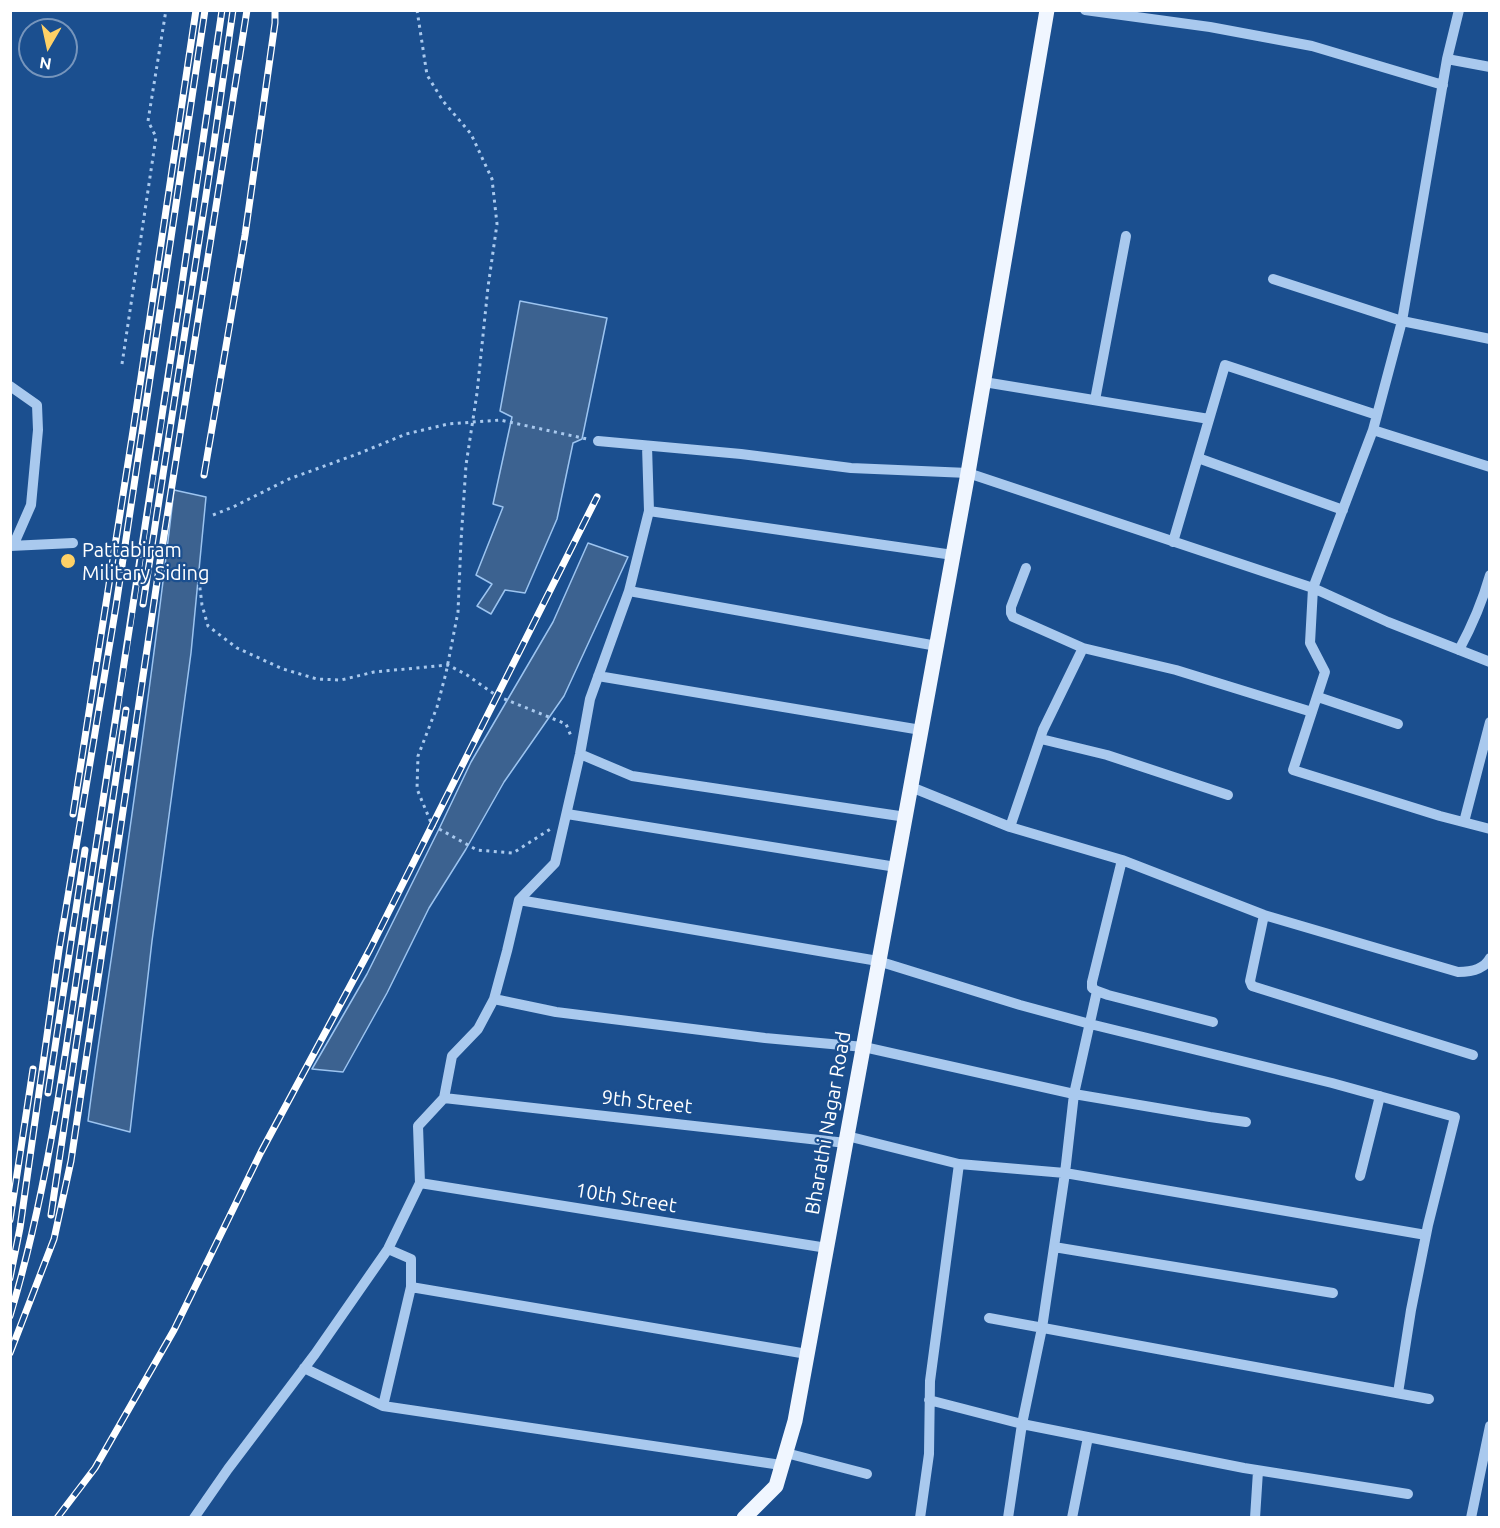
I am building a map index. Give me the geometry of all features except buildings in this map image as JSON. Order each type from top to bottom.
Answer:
[{"type":"main road","name":"Bharathi Nagar Road","points":[[744,1518],[776,1486],[795,1421],[968,473],[1047,10]]},
{"type":"street","points":[[1085,10],[1210,27],[1312,46],[1443,84]]},
{"type":"street","points":[[1459,10],[1447,59],[1402,321],[1377,416],[1313,588],[1310,643],[1325,672],[1293,770],[1490,829]]},
{"type":"street","points":[[1447,59],[1490,67]]},
{"type":"street","points":[[1095,400],[1126,236]]},
{"type":"street","points":[[1273,279],[1402,321],[1490,339]]},
{"type":"street","points":[[1173,542],[1225,365],[1377,416]]},
{"type":"street","points":[[984,382],[1209,419]]},
{"type":"street","points":[[10,386],[37,405],[38,430],[31,505],[12,546],[73,543]]},
{"type":"street","points":[[1372,430],[1490,467]]},
{"type":"street","points":[[598,441],[741,454],[851,468],[968,473],[1313,588],[1388,622],[1490,662]]},
{"type":"street","points":[[194,1518],[388,1249],[420,1183],[418,1126],[444,1098],[452,1056],[478,1029],[494,999],[519,900],[555,863],[590,699],[629,591],[649,511],[647,446]]},
{"type":"street","points":[[1198,458],[1343,510]]},
{"type":"street","points":[[649,511],[953,555]]},
{"type":"street","points":[[1026,568],[1011,607],[1013,617],[1083,648],[1176,670],[1312,712]]},
{"type":"street","points":[[1459,650],[1482,602],[1490,575]]},
{"type":"street","points":[[629,591],[937,646]]},
{"type":"street","points":[[1010,827],[1043,730],[1083,648]]},
{"type":"street","points":[[598,676],[921,730]]},
{"type":"street","points":[[1318,697],[1398,724]]},
{"type":"street","points":[[1464,822],[1490,722]]},
{"type":"street","points":[[1041,739],[1107,755],[1228,795]]},
{"type":"street","points":[[580,753],[632,776],[906,816]]},
{"type":"street","points":[[911,787],[1010,827],[1122,860],[1264,915],[1458,972],[1472,973],[1488,963],[1490,958]]},
{"type":"street","points":[[567,814],[896,867]]},
{"type":"street","points":[[1122,860],[1092,988],[1213,1022]]},
{"type":"street","points":[[519,900],[878,962],[1090,1024],[1332,1083],[1455,1117],[1426,1235],[1398,1393]]},
{"type":"street","points":[[1264,915],[1250,981],[1252,986],[1473,1055]]},
{"type":"street","points":[[1008,1518],[1022,1424],[1042,1328],[1074,1094],[1097,991]]},
{"type":"street","points":[[494,999],[556,1012],[765,1038],[864,1047],[1074,1094],[1246,1122]]},
{"type":"street","points":[[1360,1176],[1380,1096]]},
{"type":"street","name":"9th Street","points":[[444,1098],[847,1140],[958,1164],[1065,1173],[1426,1235]]},
{"type":"street","points":[[920,1518],[929,1454],[930,1381],[958,1164]]},
{"type":"street","name":"10th Street","points":[[420,1183],[827,1248]]},
{"type":"street","points":[[1054,1247],[1333,1293]]},
{"type":"street","points":[[383,1406],[411,1287],[411,1259],[388,1249]]},
{"type":"street","points":[[411,1287],[807,1354]]},
{"type":"street","points":[[988,1318],[1429,1399]]},
{"type":"street","points":[[304,1368],[383,1406],[783,1459],[825,1462],[867,1474]]},
{"type":"street","points":[[929,1400],[1022,1424],[1088,1437],[1258,1470],[1408,1494]]},
{"type":"street","points":[[1471,1518],[1490,1426]]},
{"type":"street","points":[[1072,1518],[1088,1437]]},
{"type":"street","points":[[1255,1518],[1258,1470]]},
{"type":"path","points":[[122,364],[156,137],[148,121],[166,10]]},
{"type":"path","points":[[417,10],[427,75],[443,101],[471,134],[492,179],[497,224],[465,476],[458,612],[437,707],[418,756],[417,789],[432,825],[477,850],[513,853],[552,828],[567,814]]},
{"type":"path","points":[[213,515],[289,479],[406,434],[448,424],[500,420],[598,441]]},
{"type":"path","points":[[199,580],[202,605],[208,626],[237,648],[283,669],[317,679],[341,680],[374,672],[448,665],[497,696],[566,724],[580,753]]},
{"type":"water","points":[[520,301],[607,318],[582,439],[573,443],[557,519],[525,593],[505,590],[491,614],[477,606],[492,584],[476,575],[503,507],[493,504],[512,417],[500,411]]},
{"type":"water","points":[[174,490],[206,497],[191,653],[152,941],[130,1132],[88,1121],[141,750]]},
{"type":"water","points":[[588,543],[628,557],[564,696],[504,782],[429,908],[387,993],[343,1072],[312,1069],[367,974],[471,762],[553,622]]},
{"type":"railway","points":[[73,814],[196,10]]},
{"type":"railway","points":[[10,1278],[20,1228],[59,950],[116,606],[205,10]]},
{"type":"railway","points":[[10,1316],[39,1200],[61,1082],[222,10]]},
{"type":"railway","points":[[143,604],[233,10]]},
{"type":"railway","points":[[10,1353],[54,1239],[71,1161],[161,555],[247,10]]},
{"type":"railway","points":[[204,475],[245,235],[275,10]]},
{"type":"railway","points":[[57,1518],[95,1468],[174,1330],[261,1152],[370,949],[597,497]]},
{"type":"railway","points":[[51,1215],[126,710]]},
{"type":"railway","points":[[48,1093],[85,850]]},
{"type":"railway","points":[[10,1220],[33,1069]]},
{"type":"place","name":"Pattabiram Military Siding","points":[[68,561]]}]
